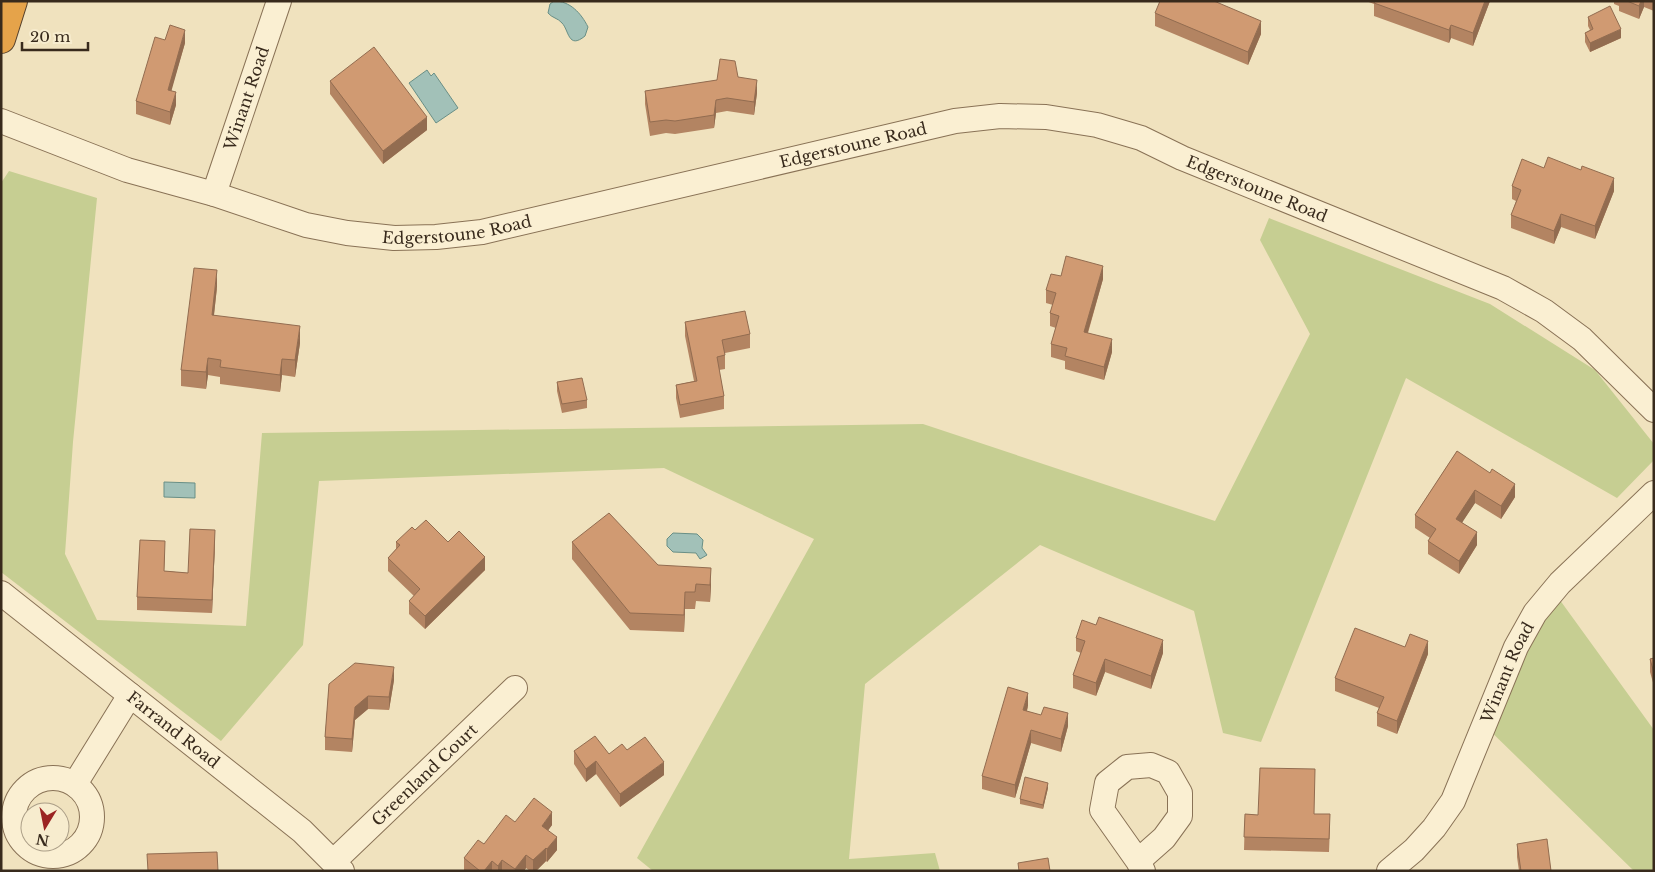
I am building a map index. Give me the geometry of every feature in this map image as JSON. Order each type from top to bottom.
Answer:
[{"type":"highway","points":[[1,39],[13,1]]},
{"type":"street","name":"Winant Road","points":[[214,194],[279,1]]},
{"type":"street","name":"Edgerstoune Road","points":[[1,121],[126,170],[214,194],[306,225],[347,233],[394,238],[436,237],[482,232],[955,121],[1000,116],[1046,117],[1098,125],[1141,138],[1182,158],[1502,288],[1544,311],[1582,339],[1654,410]]},
{"type":"street","name":"Winant Road","points":[[1389,871],[1421,843],[1453,801],[1516,647],[1535,613],[1560,583],[1654,493]]},
{"type":"street","name":"Farrand Road","points":[[1,593],[302,831],[338,866]]},
{"type":"street","name":"Greenland Court","points":[[338,866],[515,688]]},
{"type":"street","points":[[75,784],[130,695]]},
{"type":"green space","points":[[9,171],[97,198],[73,442],[65,554],[97,620],[246,626],[262,433],[923,424],[1215,521],[1310,334],[1260,240],[1269,218],[1490,304],[1595,370],[1654,444],[1654,460],[1617,498],[1406,378],[1261,742],[1223,733],[1194,611],[1040,545],[865,684],[849,859],[935,853],[940,871],[653,871],[637,858],[814,539],[664,468],[319,481],[303,645],[221,741],[1,572],[1,183]]},
{"type":"green space","points":[[1549,585],[1654,730],[1654,871],[1634,871],[1479,720]]},
{"type":"water","points":[[554,1],[565,3],[582,17],[588,27],[585,36],[579,40],[572,40],[562,23],[548,13],[550,4]]},
{"type":"water","points":[[427,70],[431,76],[434,73],[458,108],[436,123],[409,83]]},
{"type":"water","points":[[164,482],[195,483],[195,498],[164,497]]},
{"type":"water","points":[[673,533],[697,534],[703,540],[702,548],[707,555],[700,559],[696,553],[673,552],[667,546],[667,539]]},
{"type":"building","points":[[1160,1],[1214,1],[1261,21],[1248,52],[1155,13]]},
{"type":"building","points":[[1375,1],[1485,1],[1473,33],[1451,25],[1449,30],[1374,3]]},
{"type":"building","points":[[1627,1],[1641,1],[1639,6]]},
{"type":"building","points":[[1610,6],[1621,29],[1590,43],[1585,33],[1593,29],[1588,17]]},
{"type":"building","points":[[170,25],[185,30],[168,90],[176,92],[170,112],[136,101],[155,37],[165,40]]},
{"type":"building","points":[[374,47],[427,117],[383,151],[330,81]]},
{"type":"building","points":[[720,59],[735,61],[738,77],[757,80],[754,102],[727,98],[716,100],[714,115],[675,121],[650,122],[645,91],[717,80]]},
{"type":"building","points":[[1548,157],[1581,170],[1582,166],[1614,178],[1595,226],[1561,214],[1554,231],[1511,215],[1521,190],[1512,186],[1522,159],[1544,168]]},
{"type":"building","points":[[1066,256],[1103,266],[1084,332],[1112,339],[1104,367],[1065,356],[1067,348],[1051,344],[1059,316],[1050,313],[1056,293],[1046,290],[1051,274],[1061,276]]},
{"type":"building","points":[[194,268],[217,270],[212,315],[300,326],[295,360],[282,359],[280,375],[220,367],[221,360],[208,358],[206,372],[181,370]]},
{"type":"building","points":[[745,311],[750,334],[722,340],[725,355],[717,357],[724,396],[680,405],[676,385],[697,381],[685,322]]},
{"type":"building","points":[[582,378],[587,400],[562,404],[557,382]]},
{"type":"building","points":[[1457,451],[1490,473],[1492,469],[1515,484],[1501,506],[1475,490],[1456,519],[1477,532],[1459,561],[1428,541],[1436,529],[1415,515]]},
{"type":"building","points":[[609,513],[658,565],[711,568],[710,585],[696,584],[695,592],[685,592],[684,615],[630,613],[572,542]]},
{"type":"building","points":[[426,520],[448,542],[459,531],[485,557],[425,616],[409,601],[420,589],[388,558],[400,545],[396,542],[412,527],[415,530]]},
{"type":"building","points":[[190,529],[215,530],[212,600],[137,597],[140,540],[165,541],[164,571],[188,573]]},
{"type":"building","points":[[1099,617],[1163,640],[1151,676],[1105,659],[1096,683],[1073,675],[1085,641],[1076,638],[1082,620],[1096,625]]},
{"type":"building","points":[[1355,628],[1405,647],[1410,634],[1428,641],[1397,721],[1377,713],[1384,697],[1335,678]]},
{"type":"building","points":[[1654,658],[1654,673],[1650,659]]},
{"type":"building","points":[[355,663],[394,667],[389,697],[368,696],[355,707],[352,739],[325,737],[329,684]]},
{"type":"building","points":[[1008,687],[1028,693],[1023,710],[1041,715],[1044,707],[1068,713],[1061,739],[1031,730],[1015,785],[982,776]]},
{"type":"building","points":[[595,736],[609,754],[622,744],[627,750],[645,737],[664,762],[620,794],[596,761],[586,769],[574,751]]},
{"type":"building","points":[[1260,768],[1315,769],[1314,814],[1330,814],[1329,839],[1244,837],[1245,814],[1258,815]]},
{"type":"building","points":[[1025,777],[1048,783],[1043,805],[1020,799]]},
{"type":"building","points":[[534,798],[552,812],[542,826],[557,837],[547,849],[533,860],[526,855],[515,869],[502,860],[498,866],[492,861],[484,871],[480,871],[464,858],[478,840],[484,844],[506,815],[515,822]]},
{"type":"building","points":[[1547,839],[1551,871],[1521,871],[1517,844]]},
{"type":"building","points":[[217,852],[218,871],[148,871],[147,854]]},
{"type":"building","points":[[1048,858],[1050,871],[1019,871],[1018,863]]}]
